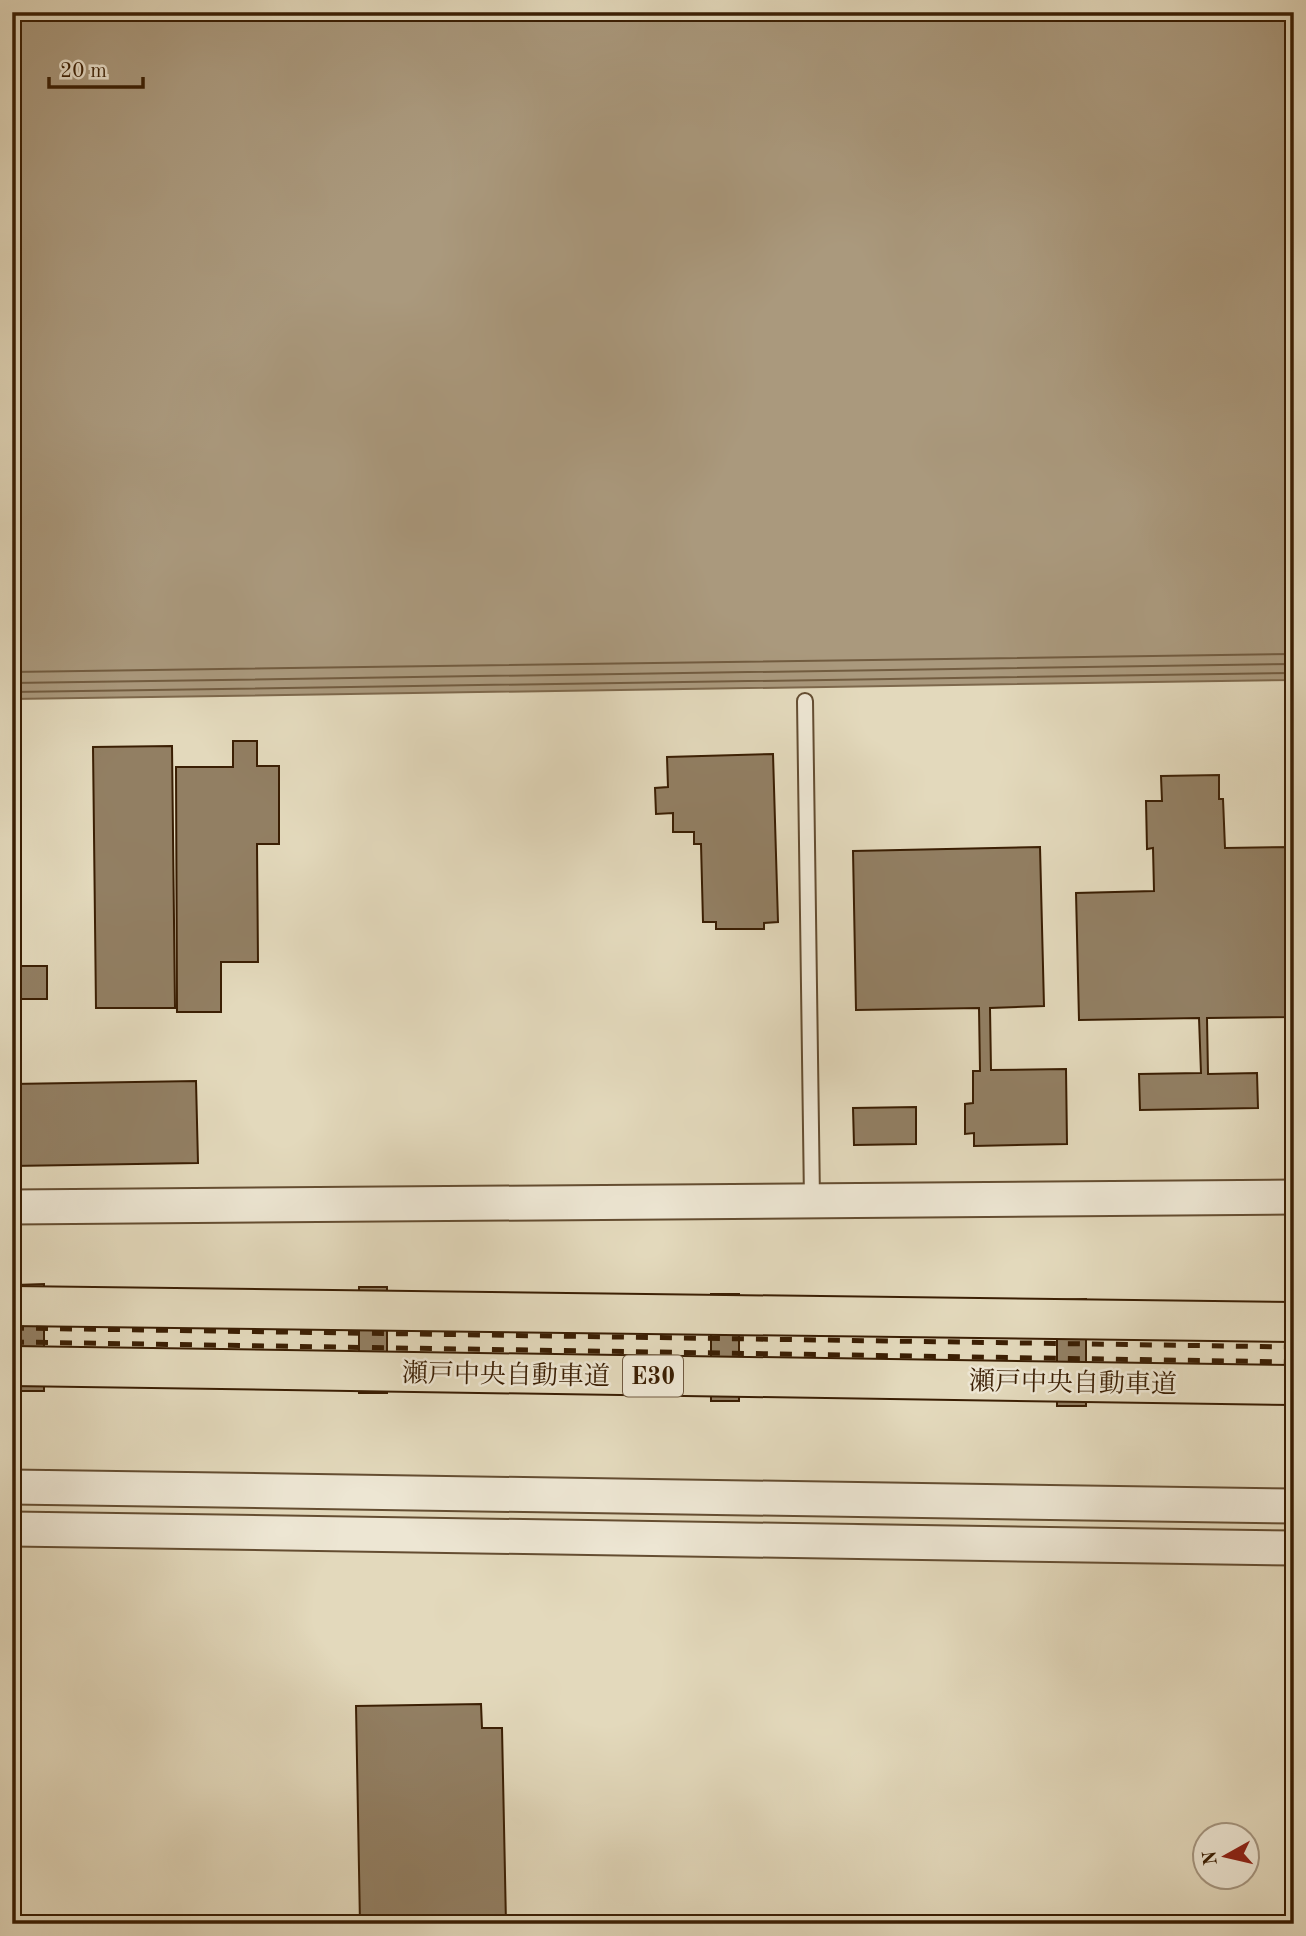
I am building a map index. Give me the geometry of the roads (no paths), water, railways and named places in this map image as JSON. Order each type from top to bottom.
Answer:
[{"type":"highway","points":[[12,1306],[1294,1322]]},
{"type":"highway","name":"瀬戸中央自動車道","points":[[12,1366],[1294,1385]]},
{"type":"street","points":[[12,1207],[1294,1197]]},
{"type":"street","points":[[12,1487],[1294,1506]]},
{"type":"street","points":[[12,1529],[1294,1548]]},
{"type":"lane","points":[[805,701],[812,1200]]},
{"type":"water","points":[[12,12],[1294,12],[1294,680],[12,699]]},
{"type":"railway","points":[[12,1328],[1294,1347]]},
{"type":"railway","points":[[12,1342],[1294,1362]]}]
